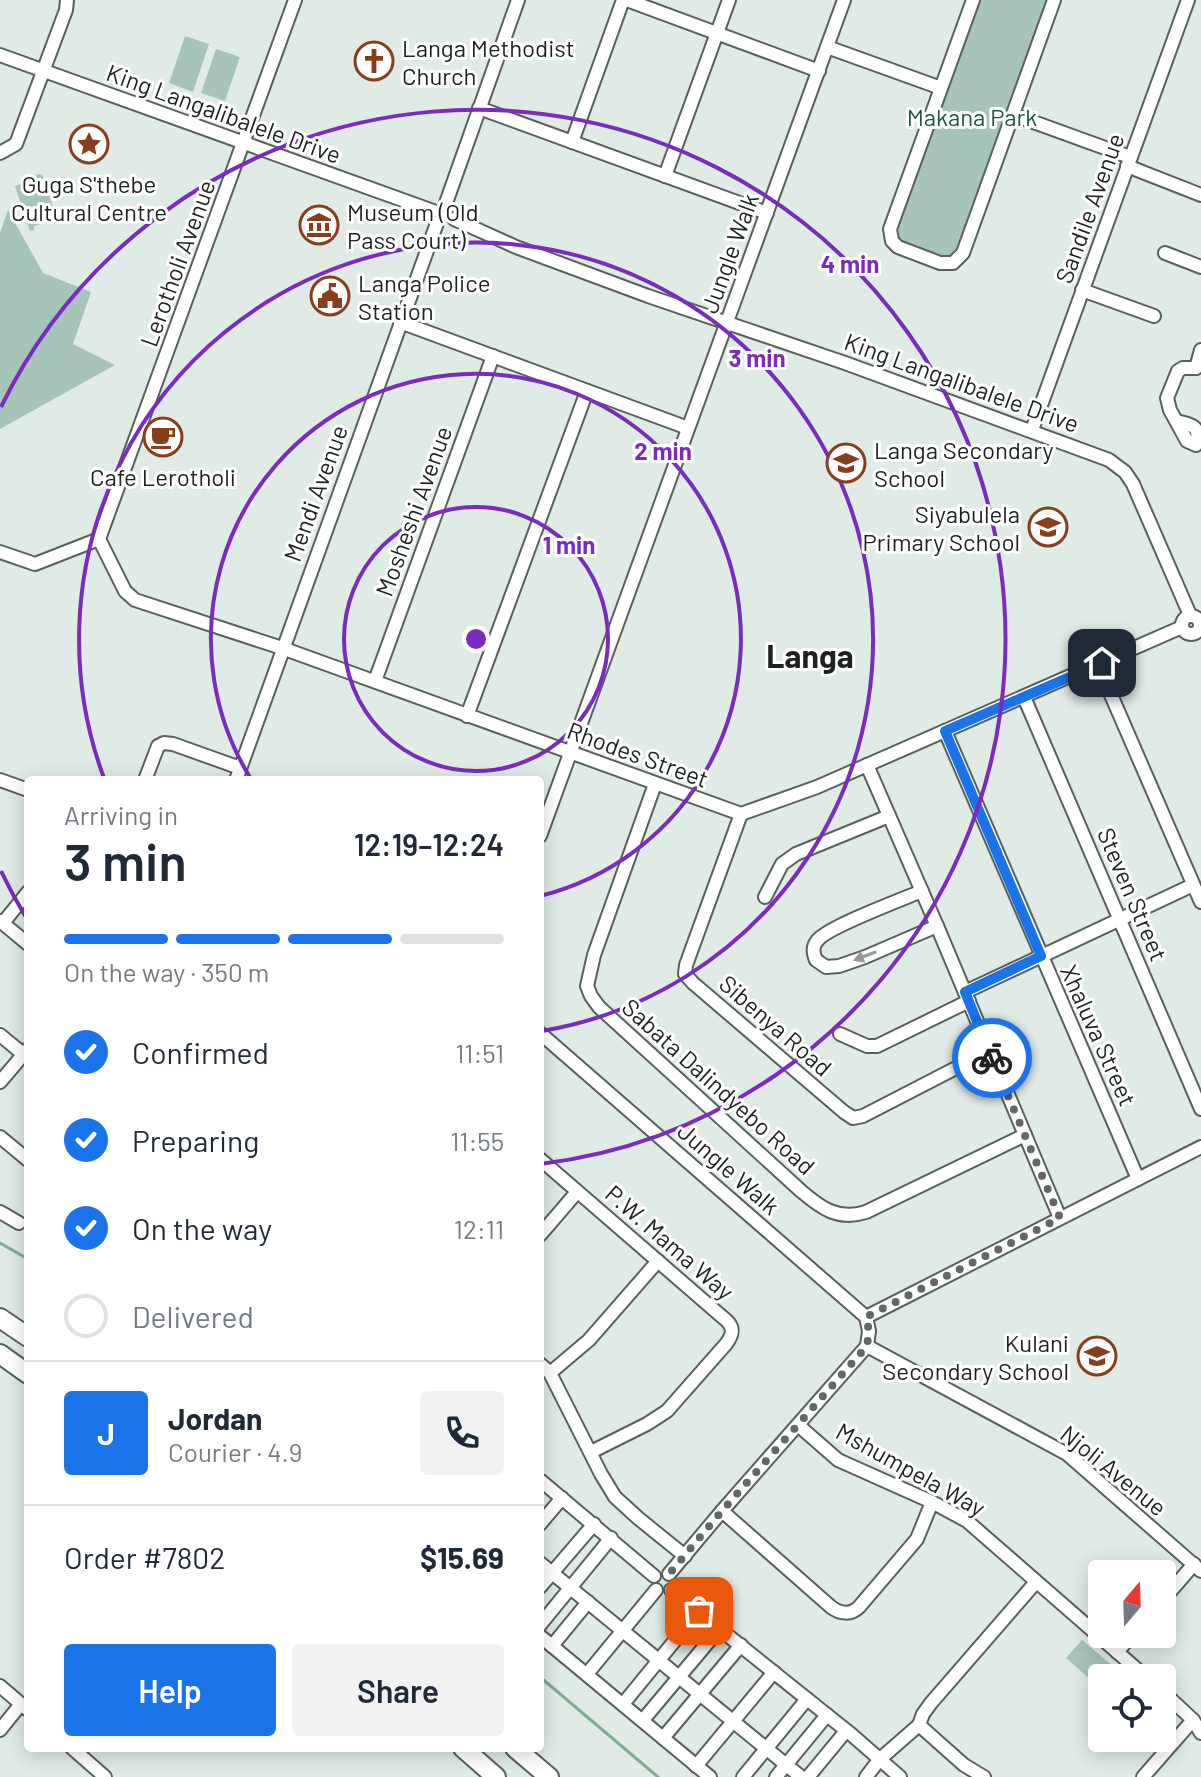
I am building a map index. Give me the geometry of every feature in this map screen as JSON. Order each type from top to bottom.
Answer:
[{"type":"highway","points":[[0,1318],[24,1334]]},
{"type":"highway","points":[[0,1354],[24,1371]]},
{"type":"highway","points":[[468,1752],[496,1777]]},
{"type":"highway","points":[[520,1752],[549,1777]]},
{"type":"street","points":[[0,153],[16,144],[45,71],[67,0]]},
{"type":"street","name":"Lerotholi Avenue","points":[[99,539],[295,0]]},
{"type":"street","points":[[446,203],[518,0]]},
{"type":"street","points":[[572,142],[625,0],[819,71]]},
{"type":"street","points":[[665,176],[729,0]]},
{"type":"street","name":"Jungle Walk","points":[[544,825],[844,0]]},
{"type":"street","points":[[973,0],[890,229],[892,241],[898,247],[949,264],[963,253],[1054,0]]},
{"type":"street","name":"Sandile Avenue","points":[[1032,430],[1188,0]]},
{"type":"street","points":[[827,47],[941,88]]},
{"type":"street","name":"King Langalibalele Drive","points":[[0,55],[435,217]]},
{"type":"street","points":[[479,108],[767,213]]},
{"type":"street","points":[[1014,115],[1201,195]]},
{"type":"street","points":[[446,203],[453,209],[454,219],[447,225],[435,217],[439,204],[446,203]]},
{"type":"street","name":"Mendi Avenue","points":[[238,774],[435,217]]},
{"type":"street","name":"King Langalibalele Drive","points":[[454,219],[516,247],[648,296],[1032,430],[1118,465],[1135,490],[1198,626]]},
{"type":"street","points":[[1165,253],[1201,267]]},
{"type":"street","points":[[1082,290],[1154,316]]},
{"type":"street","points":[[400,322],[688,428]]},
{"type":"street","points":[[1176,421],[1167,394],[1180,369],[1199,370],[1201,350]]},
{"type":"street","name":"Mosheshi Avenue","points":[[375,681],[493,356]]},
{"type":"street","points":[[467,716],[587,391]]},
{"type":"street","points":[[0,552],[35,564],[99,539]]},
{"type":"street","name":"Rhodes Street","points":[[99,539],[125,591],[135,600],[282,648],[741,814]]},
{"type":"street","points":[[741,814],[817,787],[1182,627],[1189,634],[1198,626]]},
{"type":"street","points":[[1105,681],[1201,902]]},
{"type":"street","name":"Steven Street","points":[[1024,697],[1201,1109]]},
{"type":"street","name":"Xhaluva Street","points":[[945,731],[1138,1179]]},
{"type":"street","points":[[147,776],[158,746],[164,743],[173,744],[238,774]]},
{"type":"street","points":[[867,765],[1060,1218]]},
{"type":"street","points":[[0,780],[24,789]]},
{"type":"street","name":"Sabata Dalindyebo Road","points":[[655,784],[594,955],[587,986],[599,1007],[801,1191],[836,1215],[866,1212],[1025,1135]]},
{"type":"street","name":"Sibenya Road","points":[[741,814],[686,965],[685,974],[693,983],[853,1118],[863,1116],[989,1051]]},
{"type":"street","points":[[765,897],[782,864],[796,854],[889,816]]},
{"type":"street","points":[[840,1034],[863,1045],[877,1046],[1041,956],[1193,885]]},
{"type":"street","points":[[922,891],[823,934],[813,950],[816,960],[826,967],[839,966],[937,926]]},
{"type":"street","points":[[24,896],[1,922],[24,941]]},
{"type":"street","points":[[0,1035],[24,1052]]},
{"type":"street","name":"Jungle Walk","points":[[544,1036],[866,1317]]},
{"type":"street","points":[[0,1082],[24,1057]]},
{"type":"street","points":[[0,1137],[24,1157]]},
{"type":"street","points":[[669,1574],[867,1346],[869,1331],[866,1317],[1201,1147]]},
{"type":"street","name":"P.W. Mama Way","points":[[544,1163],[732,1327],[732,1335],[726,1344],[667,1411],[591,1452]]},
{"type":"street","points":[[544,1230],[577,1192]]},
{"type":"street","points":[[0,1212],[19,1223]]},
{"type":"street","points":[[658,1261],[589,1340],[545,1369],[615,1497],[685,1556]]},
{"type":"street","name":"Njoli Avenue","points":[[867,1346],[1067,1454],[1198,1568]]},
{"type":"street","name":"Mshumpela Way","points":[[798,1425],[838,1460],[967,1521],[1131,1664]]},
{"type":"street","points":[[544,1483],[654,1576]]},
{"type":"street","points":[[544,1519],[562,1498]]},
{"type":"street","points":[[722,1511],[831,1607],[844,1613],[859,1607],[917,1539],[932,1502]]},
{"type":"street","points":[[544,1582],[594,1524]]},
{"type":"street","points":[[544,1620],[611,1538]]},
{"type":"street","points":[[544,1566],[801,1777]]},
{"type":"street","points":[[1176,1588],[1198,1568]]},
{"type":"street","points":[[663,1572],[669,1574],[674,1583],[671,1590],[664,1593],[656,1590],[652,1582],[654,1576],[663,1572]]},
{"type":"street","points":[[866,1777],[880,1759],[919,1725],[931,1703],[1036,1582]]},
{"type":"street","points":[[587,1674],[656,1590]]},
{"type":"street","points":[[671,1590],[900,1777]]},
{"type":"street","points":[[552,1646],[588,1602]]},
{"type":"street","points":[[623,1704],[699,1611]]},
{"type":"street","points":[[643,1720],[720,1628]]},
{"type":"street","points":[[544,1639],[710,1777]]},
{"type":"street","points":[[663,1738],[741,1645]]},
{"type":"street","points":[[1117,1652],[1121,1648]]},
{"type":"street","points":[[696,1766],[774,1672]]},
{"type":"street","points":[[0,1686],[24,1707],[0,1730]]},
{"type":"street","points":[[743,1777],[807,1699]]},
{"type":"street","points":[[1176,1704],[1193,1720],[1201,1733]]},
{"type":"street","points":[[776,1777],[827,1715]]},
{"type":"street","points":[[1143,1777],[1193,1720]]},
{"type":"street","points":[[919,1725],[964,1765],[984,1777]]},
{"type":"street","points":[[808,1777],[846,1731]]},
{"type":"street","points":[[77,1752],[105,1777]]},
{"type":"green space","name":"Makana Park","points":[[978,0],[1049,0],[957,255],[946,260],[900,244],[894,233]]},
{"type":"green space","points":[[185,36],[209,44],[193,92],[169,83]]},
{"type":"green space","points":[[216,49],[240,57],[225,101],[201,93]]},
{"type":"green space","points":[[40,174],[57,219],[34,226],[34,230],[30,231],[15,186]]},
{"type":"green space","points":[[8,210],[43,273],[91,292],[73,344],[115,365],[0,429],[0,233]]},
{"type":"green space","points":[[1082,1640],[1110,1664],[1088,1664],[1088,1678],[1066,1658]]},
{"type":"waterway","points":[[0,1243],[24,1257]]},
{"type":"waterway","points":[[544,1680],[658,1777]]},
{"type":"way so far","points":[[699,1611],[671,1590],[674,1583],[669,1574],[867,1346],[869,1331],[866,1317],[1060,1218],[992,1058]]},
{"type":"place","name":"Langa Methodist Church","points":[[374,61]]},
{"type":"place","name":"Guga S'thebe Cultural Centre","points":[[89,144]]},
{"type":"place","name":"Museum (Old Pass Court)","points":[[319,225]]},
{"type":"place","name":"Langa Police Station","points":[[330,296]]},
{"type":"place","name":"Cafe Lerotholi","points":[[163,437]]},
{"type":"place","name":"Langa Secondary School","points":[[846,463]]},
{"type":"place","name":"Siyabulela Primary School","points":[[1048,527]]},
{"type":"place","name":"Kulani Secondary School","points":[[1097,1356]]},
{"type":"district","name":"Langa","points":[[810,655]]},
{"type":"route","points":[[992,1058],[965,992],[1041,956],[945,731],[1102,663]]}]
